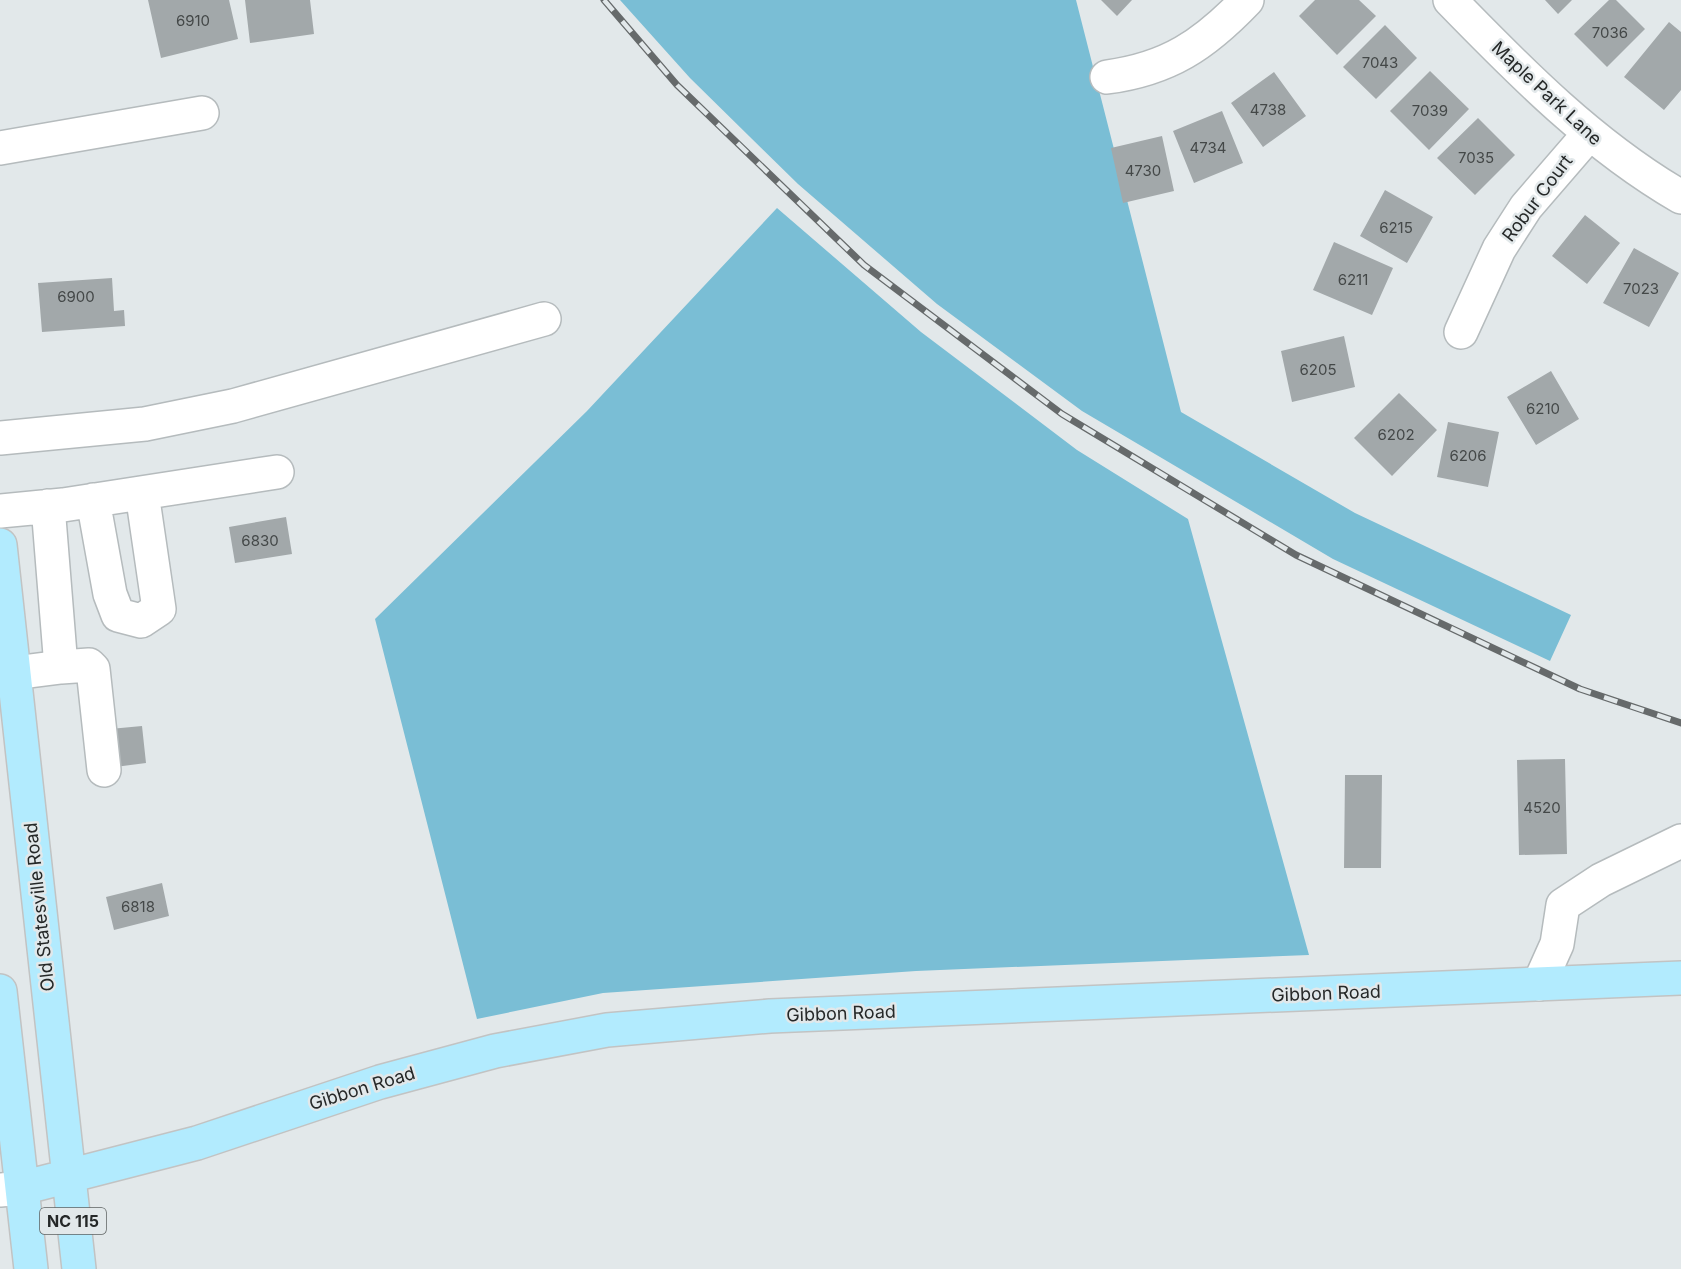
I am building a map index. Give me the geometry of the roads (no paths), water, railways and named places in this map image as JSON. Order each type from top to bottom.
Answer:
[{"type":"main road","name":"Old Statesville Road","points":[[0,545],[79,1269]]},
{"type":"main road","name":"Gibbon Road","points":[[11,1189],[197,1143],[325,1099],[438,1066],[495,1051],[607,1030],[770,1016],[1681,978]]},
{"type":"main road","name":"NC 115","points":[[0,991],[11,1189],[31,1269]]},
{"type":"street","points":[[1107,77],[1134,74],[1168,63],[1198,43],[1247,0]]},
{"type":"street","name":"Maple Park Lane","points":[[1450,0],[1570,118],[1646,177],[1681,197]]},
{"type":"street","points":[[0,148],[202,113]]},
{"type":"street","name":"Robur Court","points":[[1461,332],[1499,249],[1520,216],[1589,134]]},
{"type":"street","points":[[0,438],[145,424],[234,406],[544,319]]},
{"type":"street","points":[[0,511],[93,500],[277,472]]},
{"type":"street","points":[[93,500],[110,594],[118,615],[141,621],[159,609],[142,493]]},
{"type":"street","points":[[48,506],[61,667]]},
{"type":"street","points":[[14,673],[89,665],[93,669],[104,770]]},
{"type":"street","points":[[1539,984],[1557,944],[1563,905],[1601,880],[1681,841]]},
{"type":"railway","points":[[604,0],[677,85],[864,265],[1062,414],[1296,555],[1580,689],[1681,723]]}]
